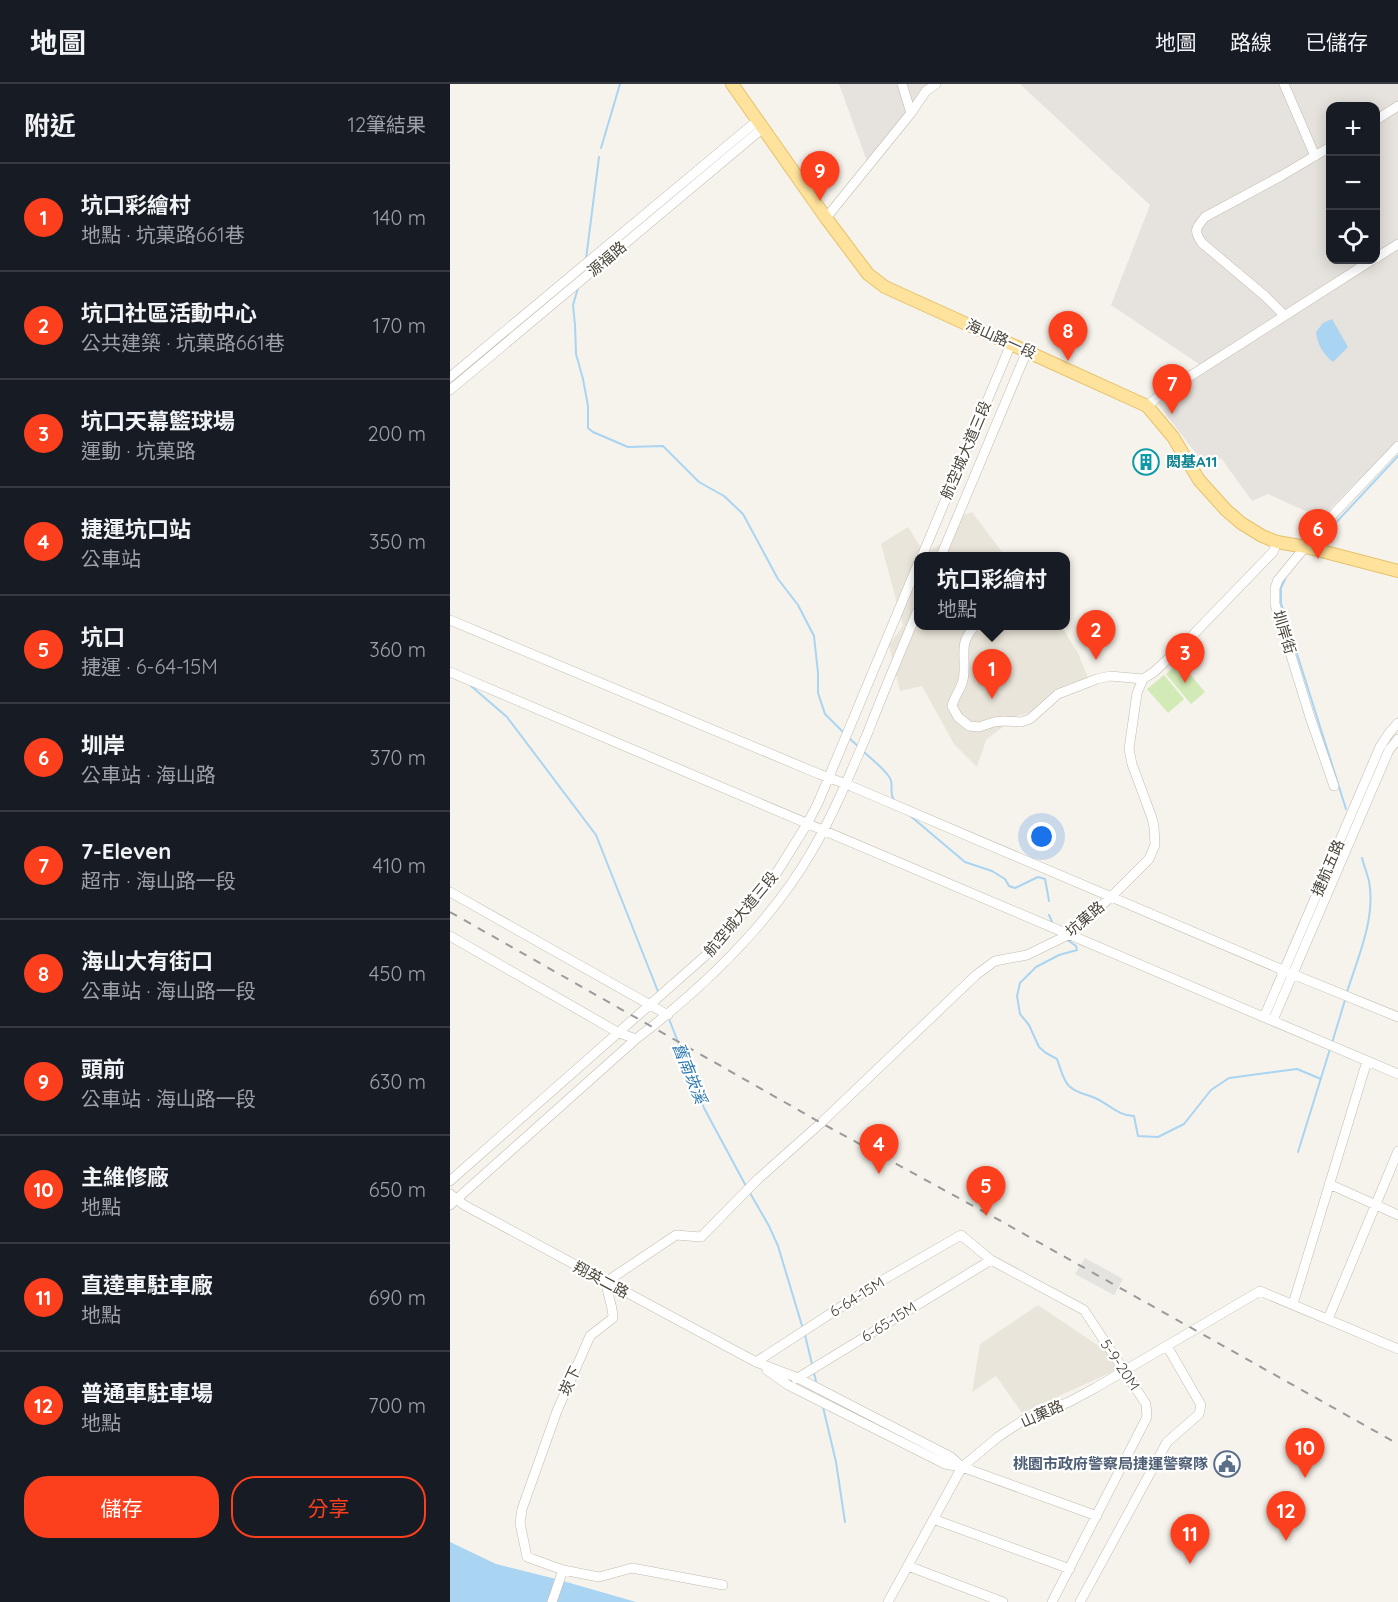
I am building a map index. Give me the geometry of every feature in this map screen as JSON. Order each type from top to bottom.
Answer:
[{"type":"main road","name":"海山路一段","points":[[732,84],[868,274],[885,287],[1147,406],[1173,437],[1199,480],[1226,510],[1262,536],[1277,542],[1306,547],[1398,571]]},
{"type":"street","points":[[902,84],[911,113]]},
{"type":"street","points":[[826,218],[926,92],[936,84]]},
{"type":"street","points":[[1284,84],[1315,156]]},
{"type":"street","points":[[1380,117],[1398,106]]},
{"type":"street","name":"源福路","points":[[450,377],[761,124]]},
{"type":"street","name":"源福路","points":[[450,390],[761,124]]},
{"type":"street","points":[[1284,315],[1202,243],[1196,235],[1197,227],[1205,217],[1326,149]]},
{"type":"street","points":[[1380,255],[1398,244]]},
{"type":"street","points":[[1147,406],[1159,396],[1366,264]]},
{"type":"street","name":"航空城大道三段","points":[[924,552],[1011,344]]},
{"type":"street","name":"航空城大道三段","points":[[943,552],[1027,351]]},
{"type":"street","name":"圳岸街","points":[[1334,786],[1275,604],[1275,588],[1278,580],[1324,524],[1398,446]]},
{"type":"street","points":[[971,630],[965,643],[962,683],[952,706],[958,717],[969,726],[980,727],[994,722],[1021,722],[1030,719],[1058,694],[1097,679],[1110,676],[1143,679],[1154,672],[1273,552],[1277,542]]},
{"type":"street","name":"航空城大道三段","points":[[450,1181],[713,949],[774,877],[807,824],[829,777],[914,574]]},
{"type":"street","points":[[450,620],[1398,1017]]},
{"type":"street","name":"航空城大道三段","points":[[452,1199],[636,1039],[668,1015],[760,924],[788,888],[823,831],[846,784],[914,620]]},
{"type":"street","points":[[450,672],[1398,1074]]},
{"type":"street","name":"坑菓路","points":[[606,1282],[676,1235],[701,1237],[758,1179],[976,975],[995,961],[1027,955],[1070,934],[1149,859],[1155,845],[1152,818],[1132,764],[1129,748],[1137,693],[1143,679]]},
{"type":"street","name":"捷航五路","points":[[1389,750],[1389,733],[1398,723]]},
{"type":"street","name":"捷航五路","points":[[1268,1019],[1389,750],[1398,739]]},
{"type":"street","points":[[450,892],[668,1015]]},
{"type":"street","points":[[450,936],[619,1033],[636,1039]]},
{"type":"street","points":[[1367,1061],[1293,1304],[1398,1349]]},
{"type":"street","points":[[1328,1319],[1398,1151]]},
{"type":"street","points":[[1329,1184],[1398,1215]]},
{"type":"street","name":"翔英二路","points":[[452,1199],[756,1362],[798,1378],[951,1457],[962,1467]]},
{"type":"street","name":"5-9-20M","points":[[961,1235],[991,1260],[1084,1310],[1146,1404],[1147,1417],[1052,1602]]},
{"type":"street","name":"6-64-15M","points":[[756,1362],[876,1284],[961,1235]]},
{"type":"street","name":"6-65-15M","points":[[788,1385],[991,1260]]},
{"type":"street","name":"崁下","points":[[562,1574],[527,1557],[520,1523],[522,1509],[557,1411],[590,1336],[613,1318],[606,1282]]},
{"type":"street","name":"山菓路","points":[[888,1602],[962,1467],[998,1437],[1025,1419],[1069,1402],[1124,1372],[1260,1291],[1293,1304]]},
{"type":"street","points":[[1080,1602],[1167,1442],[1199,1414],[1201,1405],[1167,1346]]},
{"type":"street","name":"翔英二路","points":[[756,1362],[788,1385],[945,1464],[962,1467],[1097,1516]]},
{"type":"street","points":[[933,1519],[1070,1569]]},
{"type":"street","points":[[908,1566],[1003,1602]]},
{"type":"street","points":[[552,1602],[562,1574],[598,1577],[632,1568],[723,1585]]},
{"type":"shaded area","points":[[839,84],[929,84],[867,161]]},
{"type":"shaded area","points":[[1020,84],[1398,84],[1398,440],[1321,518],[1268,494],[1252,501],[1221,458],[1207,468],[1158,404],[1208,370],[1111,305],[1150,205]]},
{"type":"shaded area","points":[[972,512],[1002,552],[928,552],[944,542],[956,518]]},
{"type":"shaded area","points":[[908,527],[924,552],[914,552],[914,630],[1064,630],[1078,653],[1088,678],[1069,684],[1030,713],[1017,716],[986,740],[977,767],[954,744],[922,686],[900,691],[889,645],[903,626],[881,544]]},
{"type":"shaded area","points":[[1085,1258],[1123,1279],[1114,1295],[1075,1274]]},
{"type":"shaded area","points":[[1038,1305],[1127,1365],[1022,1413],[996,1376],[972,1392],[980,1344]]},
{"type":"green space","points":[[1180,662],[1205,692],[1191,704],[1166,674]]},
{"type":"green space","points":[[1164,675],[1184,699],[1168,713],[1147,689]]},
{"type":"water","points":[[1332,319],[1348,347],[1333,362],[1321,348],[1316,332],[1323,323]]},
{"type":"water","points":[[450,1542],[496,1564],[636,1602],[450,1602]]},
{"type":"waterway","points":[[601,148],[620,84]]},
{"type":"waterway","points":[[586,259],[599,157]]},
{"type":"waterway","points":[[578,288],[573,305],[576,354],[588,406],[588,428],[628,447],[663,446],[699,482],[724,496],[743,514],[778,579],[798,605],[814,636],[818,693],[825,714],[844,733]]},
{"type":"waterway","points":[[1316,544],[1398,456]]},
{"type":"waterway","points":[[1286,577],[1281,588],[1281,603],[1346,809]]},
{"type":"waterway","name":"舊南崁溪","points":[[471,686],[507,717],[596,835],[659,994]]},
{"type":"waterway","points":[[848,737],[860,748]]},
{"type":"waterway","points":[[864,752],[890,778],[894,800]]},
{"type":"waterway","points":[[908,814],[965,862],[992,871],[1005,879],[1009,886],[1015,888],[1038,877],[1045,879],[1049,901]]},
{"type":"waterway","points":[[1347,992],[1365,937],[1370,909],[1369,881],[1362,858]]},
{"type":"waterway","points":[[1049,915],[1053,924]]},
{"type":"waterway","points":[[1066,939],[1076,946],[1077,950],[1059,955],[1036,967],[1020,983],[1017,996],[1020,1014],[1029,1025],[1039,1047],[1057,1059],[1063,1077],[1069,1086],[1100,1100],[1118,1112],[1134,1116],[1138,1136],[1158,1137],[1184,1124],[1211,1090],[1229,1078],[1297,1069],[1321,1079]]},
{"type":"waterway","points":[[1332,1043],[1345,1000]]},
{"type":"waterway","name":"舊南崁溪","points":[[669,1019],[704,1108],[747,1188]]},
{"type":"waterway","points":[[1298,1152],[1330,1049]]},
{"type":"waterway","name":"舊南崁溪","points":[[750,1193],[778,1246],[803,1329]]},
{"type":"waterway","name":"舊南崁溪","points":[[805,1335],[812,1364]]},
{"type":"waterway","name":"舊南崁溪","points":[[814,1373],[817,1385]]},
{"type":"waterway","name":"舊南崁溪","points":[[823,1407],[836,1462],[845,1522]]},
{"type":"railway","points":[[450,912],[823,1124],[1398,1444]]},
{"type":"place","name":"頭前","points":[[820,201]]},
{"type":"place","name":"海山大有街口","points":[[1068,361]]},
{"type":"place","name":"7-Eleven","points":[[1172,414]]},
{"type":"place","name":"閎基A11","points":[[1146,462]]},
{"type":"place","name":"圳岸","points":[[1318,559]]},
{"type":"place","name":"坑口社區活動中心","points":[[1096,660]]},
{"type":"place","name":"坑口天幕籃球場","points":[[1185,683]]},
{"type":"place","name":"坑口彩繪村","points":[[992,699]]},
{"type":"place","name":"捷運坑口站","points":[[879,1174]]},
{"type":"place","name":"坑口","points":[[986,1216]]},
{"type":"place","name":"桃園市政府警察局捷運警察隊","points":[[1227,1464]]},
{"type":"place","name":"主維修廠","points":[[1305,1478]]},
{"type":"place","name":"普通車駐車場","points":[[1286,1541]]},
{"type":"place","name":"直達車駐車廠","points":[[1190,1564]]}]
